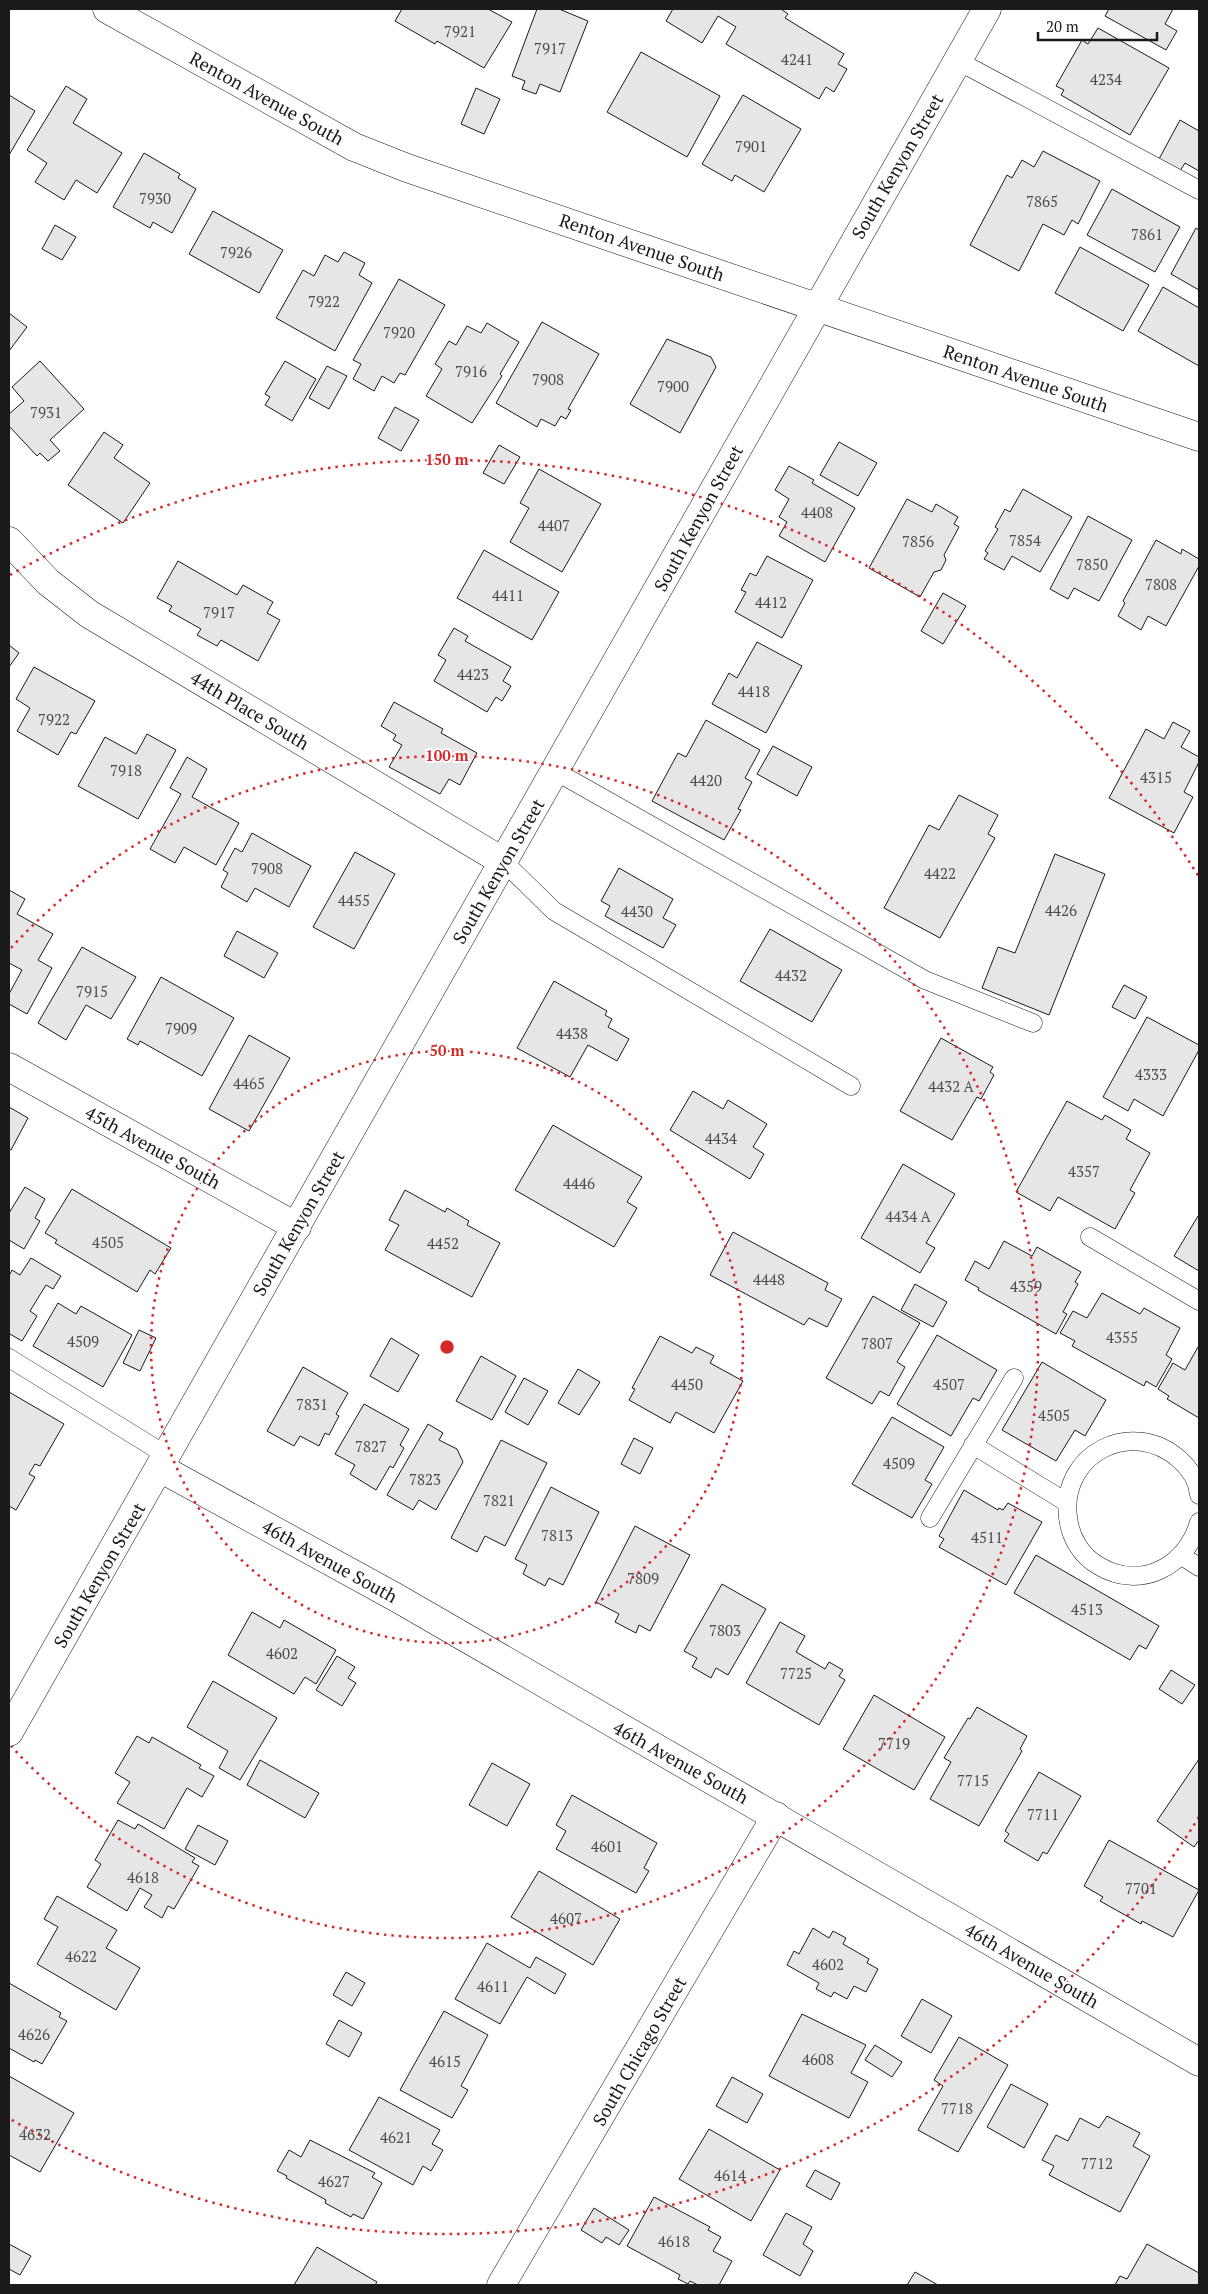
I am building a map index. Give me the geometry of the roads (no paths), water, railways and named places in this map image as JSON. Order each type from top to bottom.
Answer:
[{"type":"street","name":"Renton Avenue South","points":[[107,9],[354,147],[417,171],[1199,437]]},
{"type":"street","name":"South Kenyon Street","points":[[9,1732],[987,9]]},
{"type":"street","name":"44th Place South","points":[[9,541],[48,582],[89,614],[504,862]]},
{"type":"street","name":"45th Avenue South","points":[[9,1066],[297,1227]]},
{"type":"street","name":"46th Avenue South","points":[[163,1461],[610,1723],[776,1816],[1199,2062]]},
{"type":"street","name":"South Chicago Street","points":[[501,2285],[776,1816]]},
{"type":"lane","points":[[958,61],[1199,190]]},
{"type":"lane","points":[[555,771],[925,980],[1033,1023]]},
{"type":"lane","points":[[504,862],[554,911],[851,1086]]},
{"type":"lane","points":[[1090,1237],[1199,1301]]},
{"type":"lane","points":[[9,1358],[163,1461]]},
{"type":"lane","points":[[930,1518],[1014,1378]]},
{"type":"lane","points":[[1199,1496],[1198,1487],[1187,1466],[1169,1450],[1147,1441],[1124,1441],[1105,1446],[1086,1460],[1072,1479],[1066,1502],[1069,1530],[1081,1551],[1098,1566],[1121,1575],[1139,1576],[1162,1570],[1182,1556],[1195,1537],[1199,1522]]},
{"type":"lane","points":[[973,1445],[1066,1502]]},
{"type":"lane","points":[[1182,1556],[1199,1567]]}]
